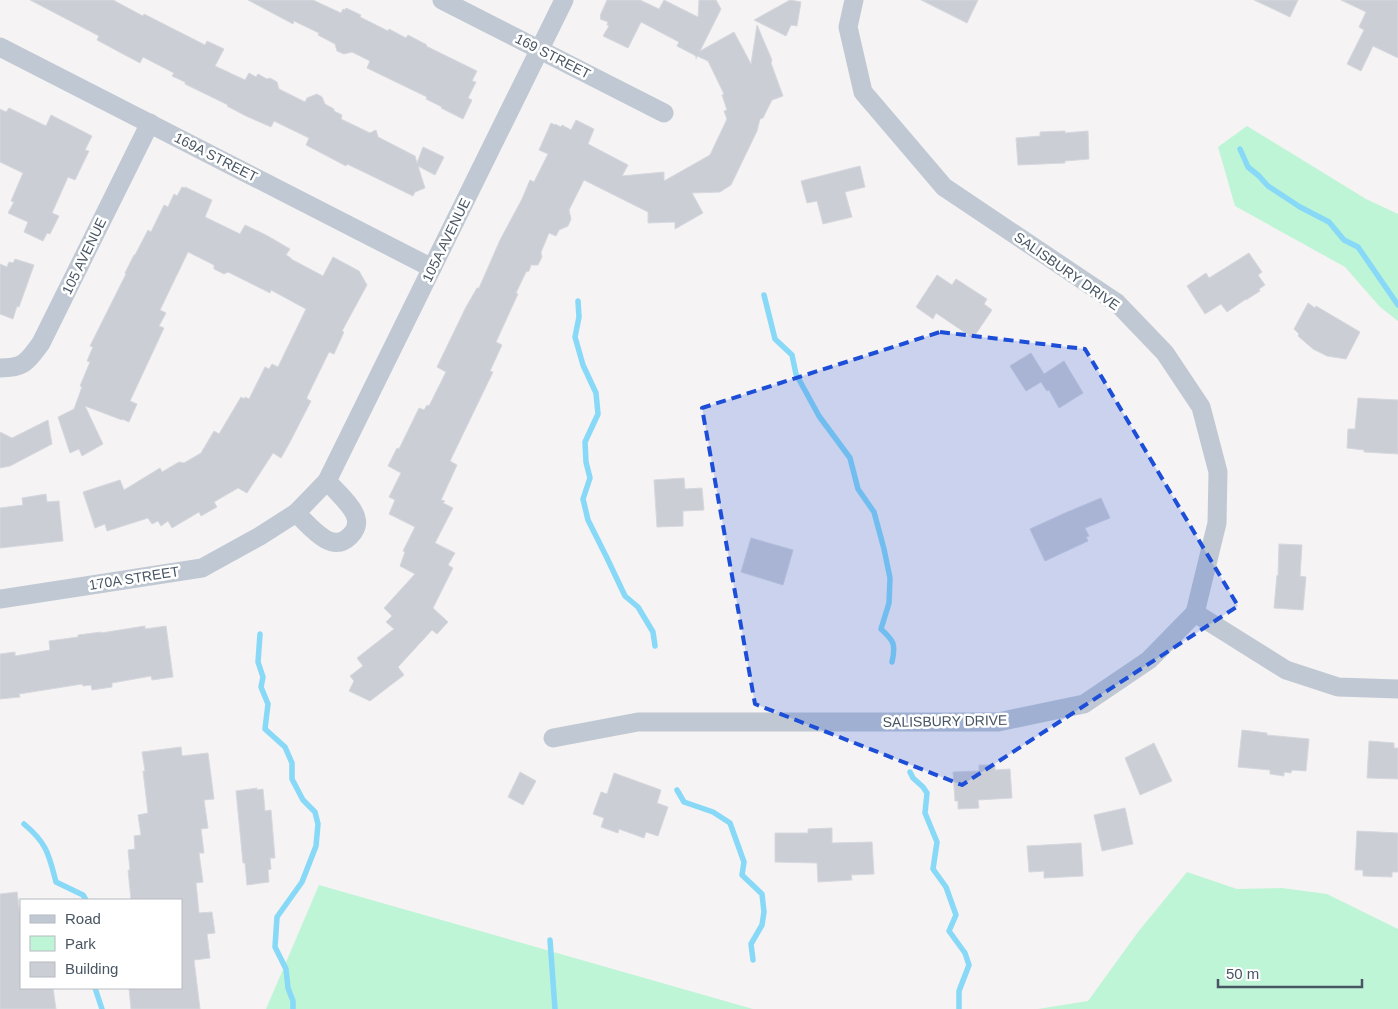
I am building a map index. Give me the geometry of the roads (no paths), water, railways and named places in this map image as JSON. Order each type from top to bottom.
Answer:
[{"type":"street","name":"169 STREET","points":[[442,0],[664,112]]},
{"type":"street","name":"105A AVENUE","points":[[260,536],[296,513],[327,481],[564,0]]},
{"type":"street","name":"SALISBURY DRIVE","points":[[553,738],[638,722],[998,722],[1084,704],[1149,660],[1195,613],[1217,523],[1218,472],[1201,407],[1164,353],[1117,303],[944,187],[863,92],[848,27],[854,0]]},
{"type":"street","name":"169A STREET","points":[[0,47],[432,268]]},
{"type":"street","name":"105 AVENUE","points":[[0,368],[13,368],[22,365],[30,358],[40,344],[150,123]]},
{"type":"street","points":[[296,513],[325,540],[334,543],[342,542],[354,532],[357,525],[354,511],[327,481]]},
{"type":"street","name":"170A STREET","points":[[0,599],[202,568],[260,536]]},
{"type":"street","points":[[1195,613],[1286,670],[1338,687],[1398,689]]},
{"type":"waterway","points":[[1240,149],[1248,167],[1268,186],[1300,207],[1329,222],[1344,240],[1358,247],[1398,305]]},
{"type":"waterway","points":[[764,295],[775,339],[792,355],[796,374],[819,416],[850,458],[858,489],[874,512],[890,578],[889,603],[881,629],[893,643],[892,662]]},
{"type":"waterway","points":[[578,301],[579,317],[575,337],[583,365],[596,393],[598,414],[585,442],[586,462],[590,478],[583,499],[588,520],[625,596],[638,607],[653,632],[655,646]]},
{"type":"waterway","points":[[260,634],[258,662],[263,677],[261,687],[268,704],[265,729],[285,747],[292,763],[292,779],[303,800],[315,812],[318,824],[316,846],[302,882],[277,917],[275,947],[286,969],[293,1009]]},
{"type":"waterway","points":[[910,772],[927,793],[925,813],[937,842],[933,869],[946,887],[956,915],[949,931],[965,953],[969,965],[959,991],[959,1009]]},
{"type":"waterway","points":[[677,790],[684,802],[713,812],[730,823],[744,862],[742,875],[762,894],[764,912],[762,925],[751,944],[753,960]]},
{"type":"waterway","points":[[24,824],[38,837],[46,850],[56,882],[83,895],[85,899]]},
{"type":"waterway","points":[[550,940],[555,1009]]},
{"type":"waterway","points":[[95,989],[102,1009]]}]
